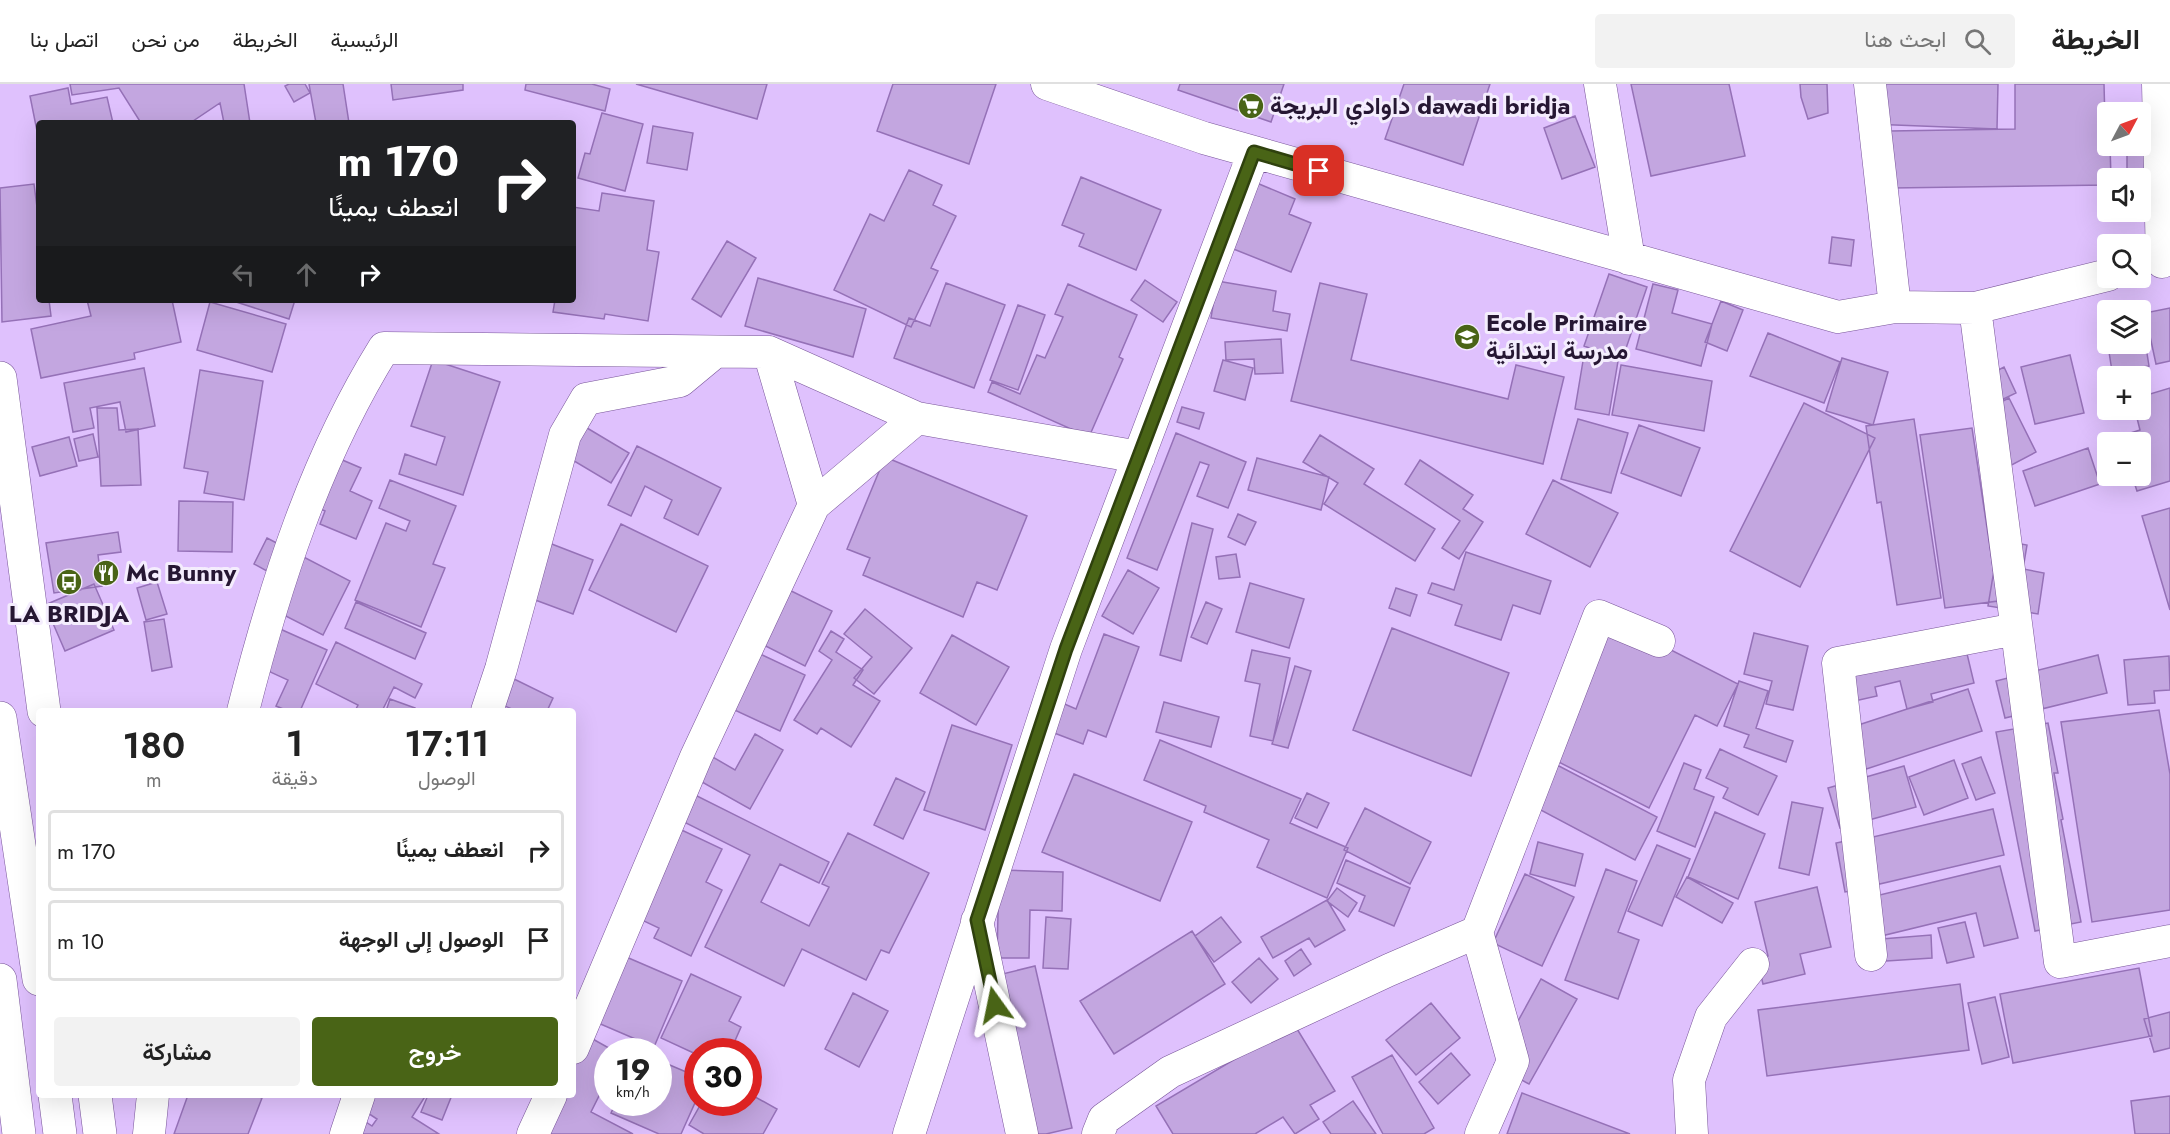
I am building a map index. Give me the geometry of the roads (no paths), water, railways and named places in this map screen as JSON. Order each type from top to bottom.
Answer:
[{"type":"highway","points":[[0,378],[44,708]]},
{"type":"highway","points":[[0,718],[36,959]]},
{"type":"highway","points":[[0,980],[19,1134]]},
{"type":"highway","points":[[55,1098],[60,1134]]},
{"type":"highway","points":[[95,1098],[100,1134]]},
{"type":"street","points":[[1047,84],[1254,152],[1838,317],[1895,307],[1975,308],[2097,278]]},
{"type":"street","points":[[1600,84],[1629,259]]},
{"type":"street","points":[[1870,84],[1895,307]]},
{"type":"street","points":[[2157,263],[2158,84]]},
{"type":"street","points":[[909,1134],[1066,649],[1254,152]]},
{"type":"street","points":[[1975,308],[2060,962],[2170,942]]},
{"type":"street","points":[[244,708],[262,636],[299,521],[362,384],[384,348],[769,352],[917,418],[1138,457]]},
{"type":"street","points":[[488,708],[565,435],[586,399],[680,381],[715,352]]},
{"type":"street","points":[[769,352],[814,505]]},
{"type":"street","points":[[576,1041],[696,757],[814,505],[917,418]]},
{"type":"street","points":[[1481,1134],[1513,1061],[1477,932],[1599,616],[1659,641]]},
{"type":"street","points":[[1871,955],[1838,663],[2016,629]]},
{"type":"street","points":[[977,920],[1022,1134]]},
{"type":"street","points":[[1098,1134],[1104,1119],[1170,1072],[1389,970],[1477,932]]},
{"type":"street","points":[[1692,1134],[1689,1080],[1707,1028],[1711,1017],[1753,964]]},
{"type":"street","points":[[149,1134],[153,1098]]},
{"type":"street","points":[[346,1134],[358,1098]]},
{"type":"street","points":[[533,1134],[550,1098]]},
{"type":"place","name":"داوادي البريجة dawadi bridja","points":[[1251,106]]},
{"type":"place","name":"Ecole Primaire مدرسة ابتدائية","points":[[1467,337]]},
{"type":"place","name":"Mc Bunny","points":[[106,573]]},
{"type":"place","name":"LA BRIDJA","points":[[69,582]]}]
